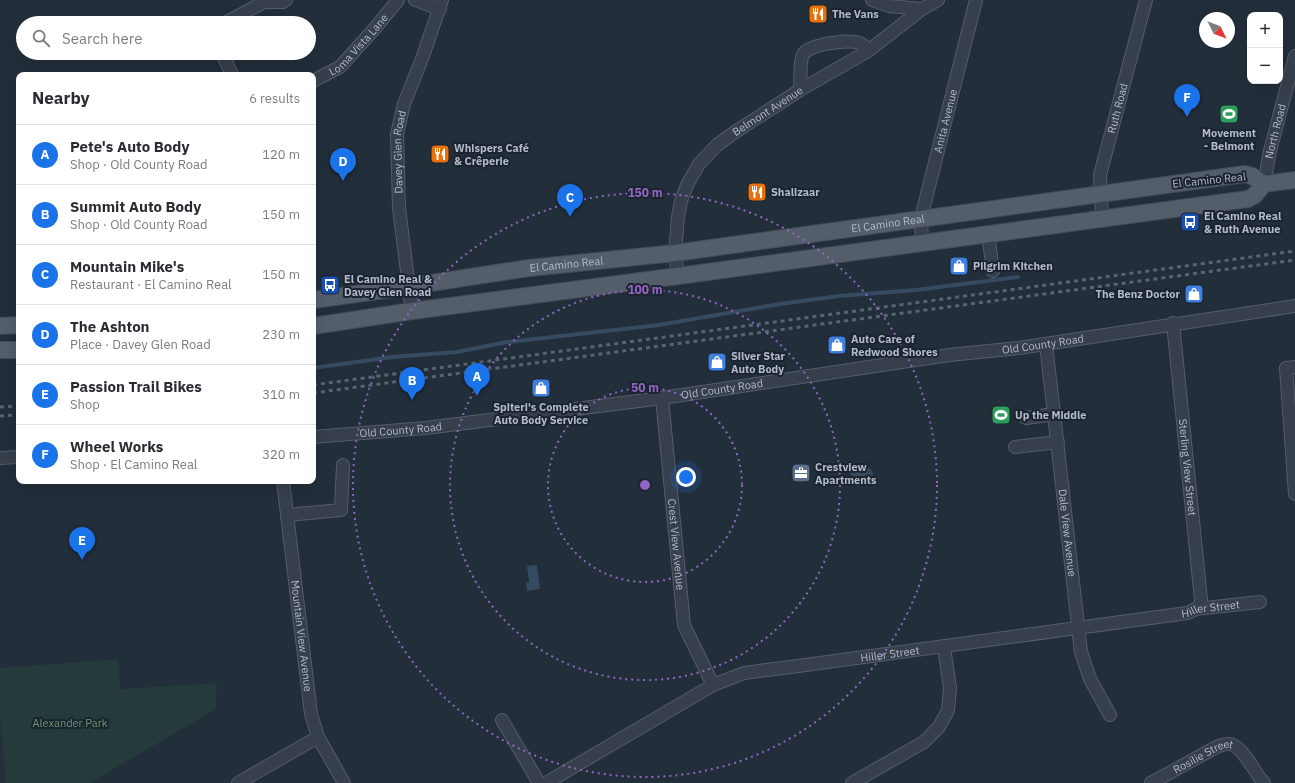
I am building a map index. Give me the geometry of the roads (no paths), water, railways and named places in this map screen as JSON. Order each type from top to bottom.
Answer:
[{"type":"main road","name":"El Camino Real","points":[[316,300],[529,268],[675,253],[1245,174],[1252,176],[1264,184],[1255,195],[1248,199],[412,311],[316,326]]},
{"type":"main road","points":[[1264,184],[1295,180]]},
{"type":"main road","points":[[0,326],[16,325]]},
{"type":"main road","points":[[0,350],[16,350]]},
{"type":"street","points":[[238,16],[264,2],[283,2],[286,0]]},
{"type":"street","name":"Loma Vista Lane","points":[[316,79],[340,67],[398,0]]},
{"type":"street","points":[[415,0],[441,4]]},
{"type":"street","points":[[872,0],[889,6],[922,9]]},
{"type":"street","name":"Belmont Avenue","points":[[678,276],[675,253],[681,201],[687,185],[699,164],[717,145],[734,132],[800,90],[868,51],[922,9],[938,0]]},
{"type":"street","name":"Anita Avenue","points":[[922,243],[921,218],[976,0]]},
{"type":"street","name":"Ruth Road","points":[[1102,218],[1100,175],[1146,0]]},
{"type":"street","name":"Davey Glen Road","points":[[412,311],[399,208],[397,134],[404,104],[441,4]]},
{"type":"street","points":[[800,90],[802,59],[804,53],[818,46],[844,41],[859,43],[868,51]]},
{"type":"street","name":"North Road","points":[[1264,184],[1270,151],[1295,56]]},
{"type":"street","points":[[225,60],[231,72]]},
{"type":"street","points":[[988,234],[993,271]]},
{"type":"street","name":"Old County Road","points":[[316,437],[426,428],[662,398],[949,355],[1046,344],[1173,323],[1295,306]]},
{"type":"street","name":"Sterling View Street","points":[[1173,323],[1201,600],[1200,605],[1196,609]]},
{"type":"street","name":"Dale View Avenue","points":[[1046,344],[1080,652],[1090,679],[1110,715]]},
{"type":"street","points":[[1295,367],[1286,368],[1295,494]]},
{"type":"street","name":"Crest View Avenue","points":[[662,398],[684,625],[713,685]]},
{"type":"street","points":[[1026,418],[1054,414]]},
{"type":"street","points":[[1015,447],[1058,442]]},
{"type":"street","points":[[0,458],[16,457]]},
{"type":"street","points":[[287,515],[341,510],[343,465]]},
{"type":"street","name":"Mountain View Avenue","points":[[283,484],[311,714],[318,738],[344,783]]},
{"type":"street","name":"Hiller Street","points":[[546,783],[713,685],[744,673],[1187,613],[1196,609],[1260,602]]},
{"type":"street","points":[[852,783],[924,742],[939,727],[948,710],[950,688],[944,647]]},
{"type":"street","points":[[502,720],[538,783]]},
{"type":"street","points":[[238,783],[318,738]]},
{"type":"street","name":"Rosilie Street","points":[[1151,783],[1220,745],[1230,744],[1236,747],[1244,755],[1264,783]]},
{"type":"water","points":[[852,465],[869,468],[873,473],[872,477],[866,480],[855,478],[849,473],[848,470]]},
{"type":"water","points":[[537,565],[540,589],[527,591],[526,583],[529,582],[527,566]]},
{"type":"waterway","points":[[316,368],[392,357],[457,352],[507,342],[659,325],[780,304],[839,296],[916,290],[1018,277]]},
{"type":"railway","points":[[316,385],[1295,251]]},
{"type":"railway","points":[[316,393],[1295,260]]},
{"type":"railway","points":[[0,407],[16,406]]},
{"type":"railway","points":[[0,416],[16,415]]},
{"type":"place","name":"The Vans","points":[[818,14]]},
{"type":"place","name":"Movement - Belmont","points":[[1229,114]]},
{"type":"place","name":"Wheel Works","points":[[1187,117]]},
{"type":"place","name":"Whispers Café & Crêperie","points":[[440,154]]},
{"type":"place","name":"The Ashton","points":[[343,181]]},
{"type":"place","name":"Shalizaar","points":[[757,192]]},
{"type":"place","name":"Mountain Mike's","points":[[570,217]]},
{"type":"place","name":"El Camino Real & Ruth Avenue","points":[[1190,222]]},
{"type":"place","name":"Pilgrim Kitchen","points":[[959,266]]},
{"type":"place","name":"El Camino Real & Davey Glen Road","points":[[330,285]]},
{"type":"place","name":"The Benz Doctor","points":[[1194,294]]},
{"type":"place","name":"Auto Care of Redwood Shores","points":[[837,345]]},
{"type":"place","name":"Silver Star Auto Body","points":[[717,362]]},
{"type":"place","name":"Spiteri's Complete Auto Body Service","points":[[541,388]]},
{"type":"place","name":"Pete's Auto Body","points":[[477,396]]},
{"type":"place","name":"Summit Auto Body","points":[[412,400]]},
{"type":"place","name":"Up the Middle","points":[[1001,415]]},
{"type":"place","name":"Crestview Apartments","points":[[801,473]]},
{"type":"place","name":"Passion Trail Bikes","points":[[82,560]]},
{"type":"park label","name":"Alexander Park","points":[[70,723]]}]
